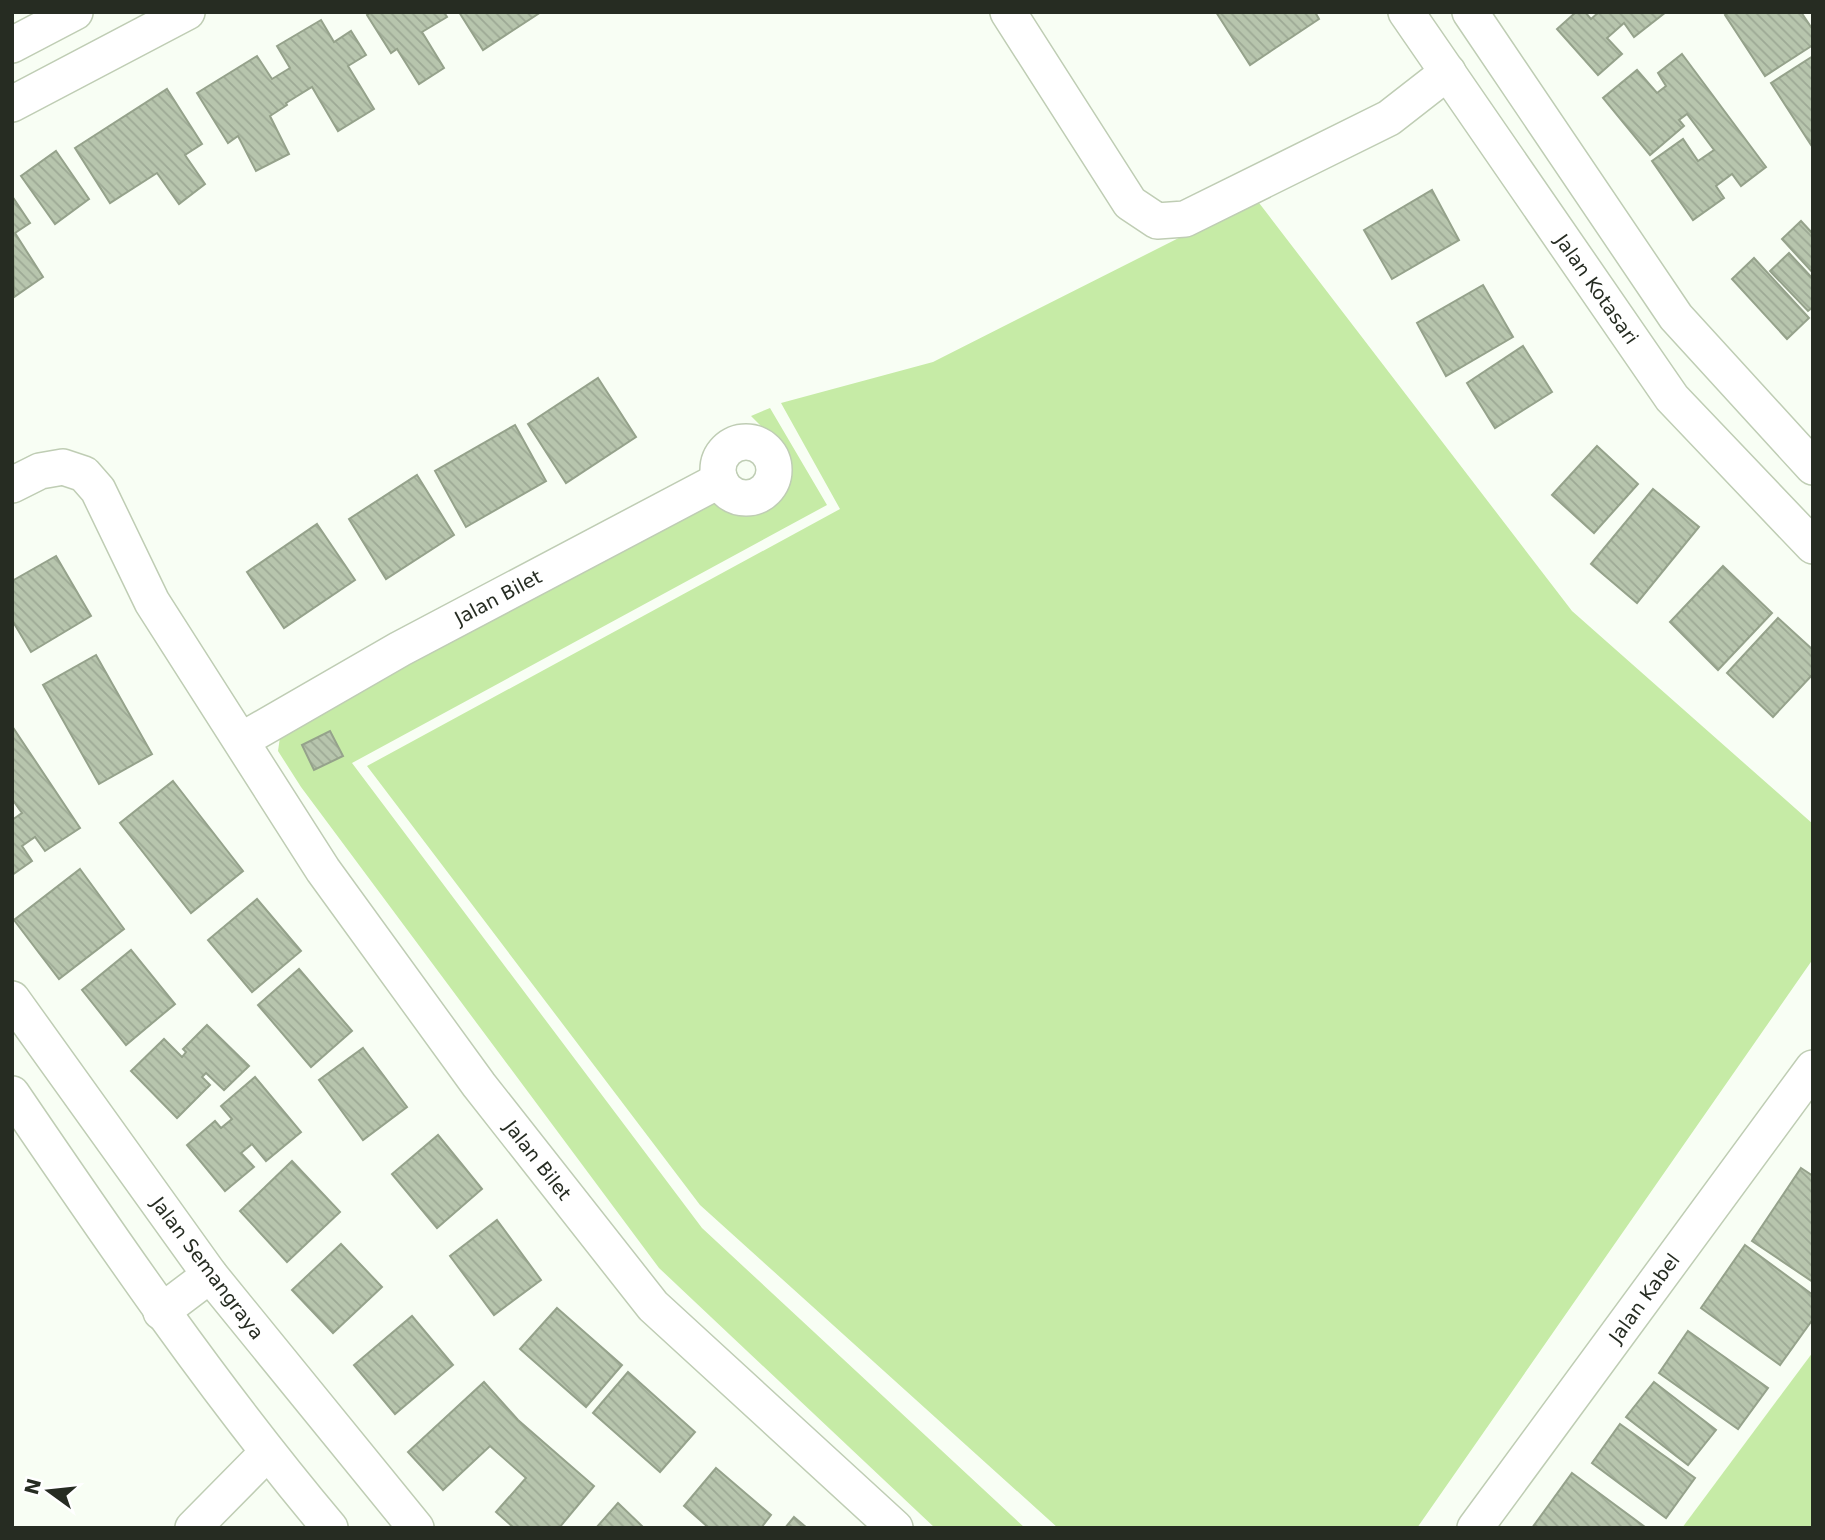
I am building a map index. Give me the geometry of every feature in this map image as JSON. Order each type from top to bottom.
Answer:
[{"type":"street","points":[[12,46],[75,12]]},
{"type":"street","points":[[12,104],[187,12]]},
{"type":"street","points":[[1008,12],[1130,203],[1157,221],[1185,219],[1389,118],[1448,72]]},
{"type":"street","name":"Jalan Kotasari","points":[[1406,12],[1672,398],[1813,546]]},
{"type":"street","points":[[1470,12],[1676,317],[1813,468],[1775,506]]},
{"type":"street","name":"Jalan Bilet","points":[[12,485],[40,471],[63,467],[84,474],[98,490],[152,602],[323,870],[479,1085],[653,1306],[895,1528]]},
{"type":"street","name":"Jalan Bilet","points":[[242,740],[400,649],[720,480]]},
{"type":"street","name":"Jalan Semangraya","points":[[12,999],[210,1275],[416,1528]]},
{"type":"street","name":"Jalan Kabel","points":[[1475,1528],[1813,1068]]},
{"type":"street","points":[[12,1094],[161,1312],[267,1453],[330,1528]]},
{"type":"street","points":[[161,1312],[210,1275]]},
{"type":"street","points":[[193,1528],[267,1453]]},
{"type":"green space","points":[[1256,199],[1572,611],[1813,824],[1813,959],[1417,1528],[1058,1528],[700,1205],[367,766],[840,509],[781,403],[933,362]]},
{"type":"green space","points":[[770,408],[827,505],[352,763],[702,1228],[1025,1528],[935,1528],[659,1268],[301,787],[278,751],[281,730],[728,487],[739,494],[772,477],[777,442],[751,416]]},
{"type":"green space","points":[[1813,1352],[1813,1528],[1682,1528]]},
{"type":"building","points":[[371,12],[444,12],[447,17],[422,32],[444,68],[419,84],[397,49],[391,53],[367,15]]},
{"type":"building","points":[[459,12],[541,12],[483,50]]},
{"type":"building","points":[[1216,12],[1315,12],[1319,19],[1250,65]]},
{"type":"building","points":[[1576,12],[1585,12],[1591,19],[1599,12],[1666,12],[1634,37],[1624,23],[1607,38],[1622,54],[1598,75],[1557,29]]},
{"type":"building","points":[[1729,12],[1801,12],[1813,30],[1813,45],[1765,76],[1725,15]]},
{"type":"building","points":[[321,20],[334,42],[351,31],[366,55],[348,66],[374,109],[338,131],[312,87],[270,116],[289,154],[256,171],[238,136],[228,143],[197,93],[257,56],[272,79],[290,68],[277,46]]},
{"type":"building","points":[[1682,54],[1766,167],[1741,186],[1732,174],[1716,186],[1724,198],[1693,220],[1652,161],[1683,139],[1698,161],[1714,150],[1687,114],[1679,120],[1684,126],[1650,155],[1603,98],[1637,70],[1657,93],[1666,86],[1658,73]]},
{"type":"building","points":[[1813,56],[1813,143],[1811,145],[1771,83]]},
{"type":"building","points":[[167,89],[202,144],[185,155],[205,184],[179,204],[157,173],[110,203],[75,148]]},
{"type":"building","points":[[56,151],[89,199],[55,224],[21,176]]},
{"type":"building","points":[[1432,190],[1459,240],[1392,279],[1364,230]]},
{"type":"building","points":[[12,196],[30,223],[15,233],[43,277],[14,297]]},
{"type":"building","points":[[1801,221],[1813,234],[1813,273],[1782,239]]},
{"type":"building","points":[[1789,253],[1813,279],[1813,307],[1808,311],[1770,271]]},
{"type":"building","points":[[1754,258],[1809,318],[1787,339],[1732,279]]},
{"type":"building","points":[[1483,285],[1513,337],[1446,376],[1417,323]]},
{"type":"building","points":[[1523,346],[1552,392],[1495,428],[1467,383]]},
{"type":"building","points":[[598,378],[636,437],[566,483],[528,424]]},
{"type":"building","points":[[515,425],[546,481],[466,527],[435,471]]},
{"type":"building","points":[[1597,446],[1638,484],[1594,533],[1552,495]]},
{"type":"building","points":[[417,475],[454,535],[386,579],[349,519]]},
{"type":"building","points":[[1653,489],[1699,527],[1637,603],[1591,564]]},
{"type":"building","points":[[317,524],[355,580],[284,628],[247,572]]},
{"type":"building","points":[[56,556],[91,616],[31,652],[12,620],[12,581]]},
{"type":"building","points":[[1723,566],[1772,613],[1718,670],[1670,622]]},
{"type":"building","points":[[1778,618],[1813,650],[1813,674],[1773,717],[1727,673]]},
{"type":"building","points":[[96,655],[152,754],[99,784],[43,685]]},
{"type":"building","points":[[12,726],[80,828],[45,851],[35,837],[22,846],[32,861],[12,875],[12,820],[22,813],[12,799]]},
{"type":"building","points":[[330,731],[343,756],[314,770],[302,745]]},
{"type":"building","points":[[173,781],[243,871],[191,913],[120,823]]},
{"type":"building","points":[[80,869],[124,929],[59,979],[14,920]]},
{"type":"building","points":[[257,899],[301,951],[252,992],[208,940]]},
{"type":"building","points":[[131,950],[175,1004],[126,1045],[82,990]]},
{"type":"building","points":[[299,969],[352,1031],[311,1067],[258,1005]]},
{"type":"building","points":[[207,1025],[249,1066],[224,1090],[206,1073],[202,1077],[210,1085],[177,1118],[131,1071],[164,1039],[182,1057],[186,1052],[183,1049]]},
{"type":"building","points":[[363,1048],[407,1107],[363,1140],[319,1080]]},
{"type":"building","points":[[255,1077],[301,1132],[266,1161],[252,1144],[241,1153],[254,1167],[225,1191],[187,1145],[215,1121],[221,1128],[232,1119],[221,1106]]},
{"type":"building","points":[[438,1135],[482,1189],[437,1228],[392,1174]]},
{"type":"building","points":[[292,1161],[340,1212],[287,1262],[240,1211]]},
{"type":"building","points":[[1801,1168],[1813,1176],[1813,1282],[1752,1241]]},
{"type":"building","points":[[497,1220],[541,1280],[494,1315],[450,1256]]},
{"type":"building","points":[[341,1244],[382,1287],[333,1333],[292,1290]]},
{"type":"building","points":[[1745,1245],[1813,1295],[1813,1319],[1780,1365],[1701,1308]]},
{"type":"building","points":[[557,1308],[622,1365],[586,1407],[520,1349]]},
{"type":"building","points":[[412,1316],[453,1365],[395,1414],[354,1365]]},
{"type":"building","points":[[1688,1331],[1768,1388],[1738,1429],[1659,1373]]},
{"type":"building","points":[[628,1372],[695,1432],[660,1472],[593,1413]]},
{"type":"building","points":[[484,1382],[518,1420],[594,1486],[559,1528],[514,1528],[496,1512],[526,1478],[490,1446],[443,1490],[408,1452]]},
{"type":"building","points":[[1654,1382],[1716,1430],[1688,1465],[1626,1417]]},
{"type":"building","points":[[1620,1424],[1695,1478],[1666,1518],[1592,1463]]},
{"type":"building","points":[[716,1468],[771,1515],[761,1528],[709,1528],[684,1506]]},
{"type":"building","points":[[1572,1473],[1645,1527],[1645,1528],[1532,1528]]},
{"type":"building","points":[[618,1503],[644,1528],[596,1528]]},
{"type":"building","points":[[794,1517],[807,1528],[785,1528]]}]
